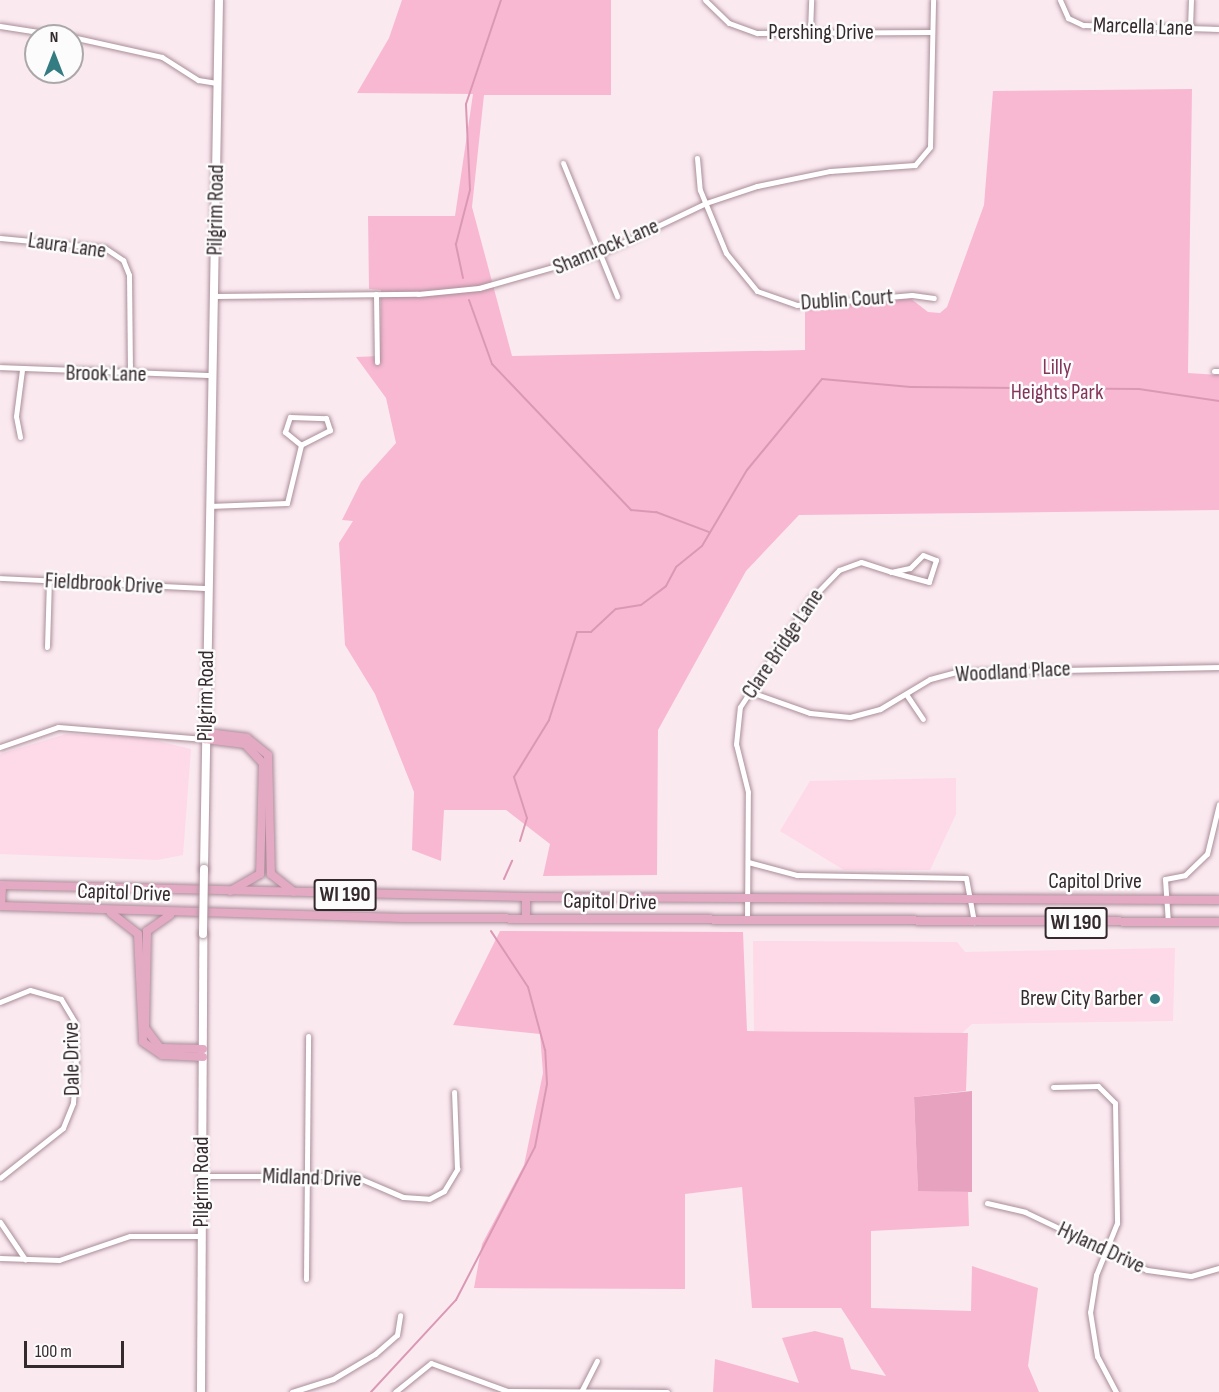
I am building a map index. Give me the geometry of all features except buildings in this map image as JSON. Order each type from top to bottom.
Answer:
[{"type":"main road","name":"Pilgrim Road","points":[[201,1392],[205,739],[219,0]]},
{"type":"main road","points":[[205,739],[216,734],[247,738],[268,755],[271,874],[300,894]]},
{"type":"main road","points":[[205,739],[250,746],[263,764],[260,874],[252,884],[224,893]]},
{"type":"main road","points":[[1,885],[1,906]]},
{"type":"main road","name":"Capitol Drive","points":[[1,885],[224,893],[526,897],[974,901],[1219,900]]},
{"type":"main road","points":[[526,897],[526,919]]},
{"type":"main road","name":"Capitol Drive","points":[[1,906],[176,913],[526,919],[974,923],[1168,923],[1219,920]]},
{"type":"main road","points":[[108,911],[128,921],[138,934],[143,1042],[162,1055],[203,1053]]},
{"type":"main road","points":[[176,913],[153,923],[147,931],[145,1028],[160,1048],[203,1053]]},
{"type":"street","name":"Pershing Drive","points":[[705,0],[715,12],[749,31],[932,33]]},
{"type":"street","points":[[810,33],[811,0]]},
{"type":"street","name":"Shamrock Lane","points":[[215,296],[376,294],[479,288],[599,254],[706,203],[812,174],[915,165],[930,147],[933,0]]},
{"type":"street","name":"Marcella Lane","points":[[1060,0],[1068,18],[1099,26],[1219,29]]},
{"type":"street","points":[[1190,28],[1191,0]]},
{"type":"street","points":[[0,26],[24,30]]},
{"type":"street","points":[[84,41],[162,57],[198,80],[217,83]]},
{"type":"street","name":"Dublin Court","points":[[697,158],[706,203],[737,273],[767,297],[805,305],[912,295],[934,298]]},
{"type":"street","points":[[563,163],[617,296]]},
{"type":"street","name":"Laura Lane","points":[[0,238],[105,248],[123,260],[129,275],[130,374]]},
{"type":"street","points":[[376,294],[377,362]]},
{"type":"street","name":"Brook Lane","points":[[0,367],[22,370],[212,375]]},
{"type":"street","points":[[20,436],[16,416],[22,370]]},
{"type":"street","points":[[285,421],[328,421],[326,435],[301,445],[285,432],[285,421]]},
{"type":"street","points":[[209,506],[287,503],[301,445]]},
{"type":"street","name":"Clare Bridge Lane","points":[[747,921],[748,792],[736,744],[748,691],[810,600],[839,570],[861,562],[891,572],[929,582],[936,560],[923,555],[910,568],[891,572]]},
{"type":"street","name":"Fieldbrook Drive","points":[[0,578],[207,588]]},
{"type":"street","points":[[47,647],[49,581]]},
{"type":"street","name":"Woodland Place","points":[[748,691],[834,717],[868,713],[930,679],[969,671],[1219,667]]},
{"type":"street","points":[[906,694],[923,719]]},
{"type":"street","points":[[0,747],[58,727],[205,739]]},
{"type":"street","points":[[1168,923],[1165,879],[1185,875],[1207,854],[1219,804]]},
{"type":"street","points":[[748,862],[797,875],[966,878],[974,901],[974,923]]},
{"type":"street","name":"Dale Drive","points":[[0,1002],[11,995],[38,990],[67,1005],[75,1029],[75,1093],[63,1128],[0,1178]]},
{"type":"street","points":[[306,1279],[308,1036]]},
{"type":"street","points":[[1053,1087],[1098,1086],[1115,1103],[1118,1215],[1092,1293],[1090,1320],[1097,1356],[1116,1392]]},
{"type":"street","name":"Midland Drive","points":[[202,1176],[306,1174],[364,1178],[420,1200],[449,1186],[457,1161],[454,1092]]},
{"type":"street","name":"Hyland Drive","points":[[987,1203],[1025,1212],[1106,1252],[1165,1275],[1191,1276],[1219,1268]]},
{"type":"street","points":[[0,1222],[25,1259]]},
{"type":"street","points":[[0,1258],[59,1260],[130,1236],[202,1236]]},
{"type":"street","points":[[292,1392],[333,1379],[375,1354],[397,1335],[400,1315]]},
{"type":"street","points":[[581,1391],[597,1361]]},
{"type":"street","points":[[395,1392],[431,1364],[496,1390],[668,1392]]},
{"type":"shaded area","points":[[66,734],[145,738],[191,749],[183,855],[157,860],[0,854],[0,754]]},
{"type":"shaded area","points":[[956,778],[956,814],[930,870],[844,870],[780,831],[810,781]]},
{"type":"shaded area","points":[[753,941],[957,942],[965,952],[1175,948],[1173,1021],[972,1024],[962,1033],[754,1031]]},
{"type":"shaded area","points":[[972,1091],[972,1192],[918,1191],[914,1097]]},
{"type":"green space","name":"Lilly Heights Park","points":[[402,0],[611,0],[611,95],[484,95],[472,207],[512,356],[805,350],[805,308],[910,298],[928,312],[940,313],[947,307],[984,205],[993,91],[1192,89],[1188,373],[1219,375],[1219,510],[799,515],[746,571],[658,730],[657,875],[543,876],[550,844],[506,810],[444,810],[441,861],[412,850],[414,792],[375,694],[345,645],[339,543],[353,521],[342,520],[361,482],[396,443],[386,398],[356,357],[380,356],[381,290],[369,289],[368,216],[455,216],[473,94],[357,93],[389,38]]},
{"type":"green space","points":[[500,931],[743,932],[747,1031],[968,1033],[966,1091],[914,1097],[918,1190],[968,1192],[969,1226],[871,1231],[871,1308],[971,1311],[972,1266],[1038,1288],[1028,1366],[1039,1392],[713,1392],[715,1359],[799,1383],[782,1338],[815,1331],[843,1338],[851,1369],[886,1376],[841,1308],[752,1308],[742,1187],[685,1194],[685,1289],[474,1288],[482,1244],[524,1165],[543,1073],[540,1034],[453,1025]]},
{"type":"waterway","points":[[463,278],[456,244],[470,190],[466,104],[501,0]]},
{"type":"waterway","points":[[469,300],[492,364],[631,510],[656,512],[709,532]]},
{"type":"waterway","points":[[520,841],[527,818],[514,777],[549,720],[577,632],[591,632],[616,609],[641,605],[666,586],[676,567],[702,546],[747,470],[822,379],[911,387],[1139,389],[1219,401]]},
{"type":"waterway","points":[[504,879],[512,861]]},
{"type":"waterway","points":[[371,1392],[456,1300],[535,1147],[547,1084],[545,1050],[528,987],[491,931]]},
{"type":"place","name":"Brew City Barber","points":[[1155,999]]}]
